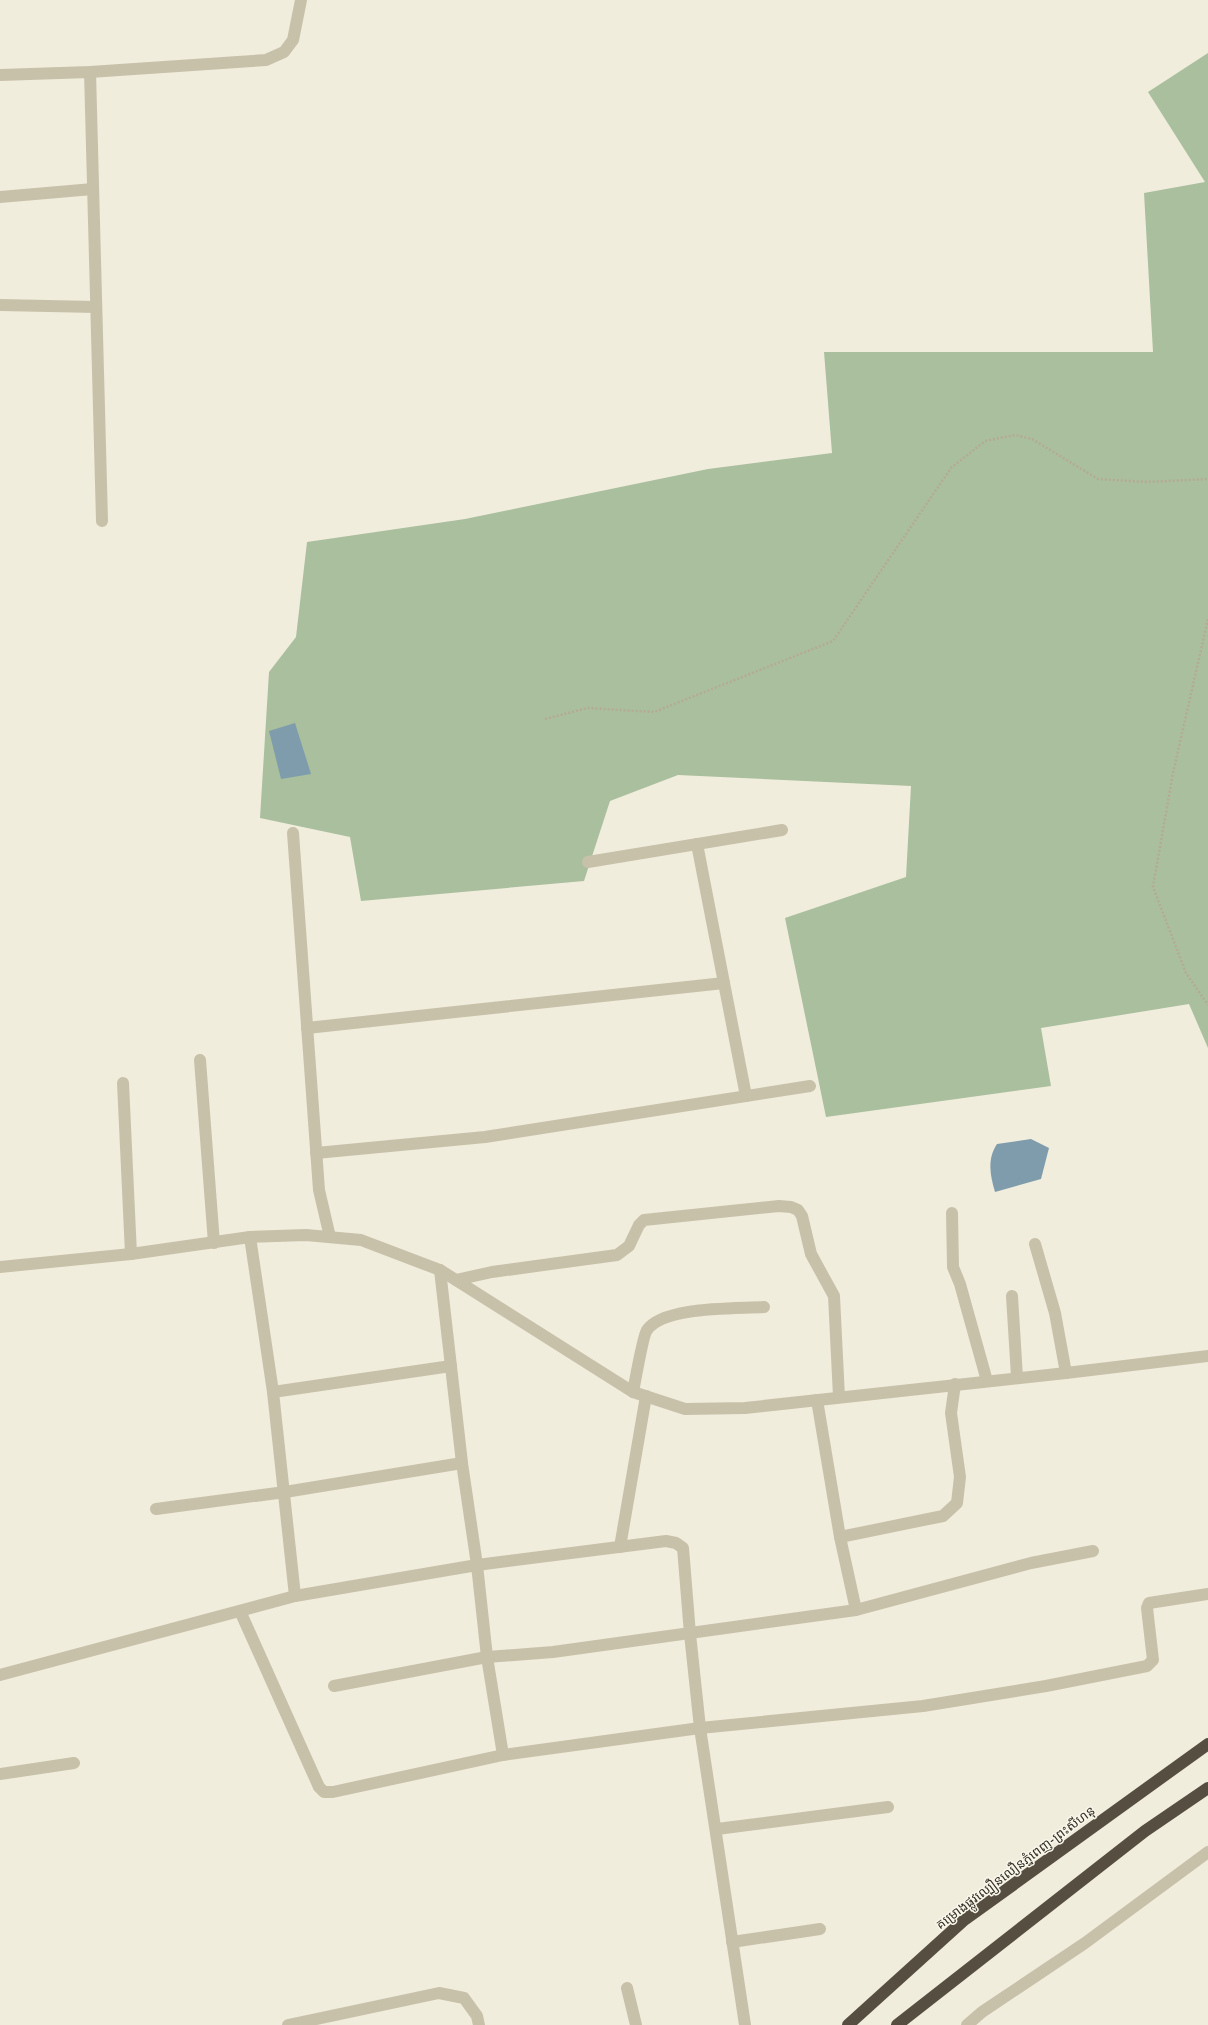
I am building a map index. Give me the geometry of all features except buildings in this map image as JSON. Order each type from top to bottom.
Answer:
[{"type":"highway","name":"គម្រោងផ្លូវល្បឿនលឿនភ្នំពេញ-ព្រះសីហនុ","points":[[848,2025],[963,1921],[1187,1757],[1208,1744]]},
{"type":"highway","points":[[897,2025],[1145,1831],[1208,1788]]},
{"type":"street","points":[[0,75],[90,72],[266,60],[284,52],[292,40],[301,0]]},
{"type":"street","points":[[90,72],[102,521]]},
{"type":"street","points":[[0,197],[93,189]]},
{"type":"street","points":[[0,305],[96,307]]},
{"type":"street","points":[[588,862],[782,830]]},
{"type":"street","points":[[293,833],[319,1190],[330,1237]]},
{"type":"street","points":[[697,844],[746,1096]]},
{"type":"street","points":[[307,1028],[724,983]]},
{"type":"street","points":[[200,1060],[214,1243]]},
{"type":"street","points":[[123,1083],[131,1254]]},
{"type":"street","points":[[316,1152],[485,1137],[810,1086]]},
{"type":"street","points":[[456,1280],[492,1272],[617,1255],[629,1246],[639,1225],[644,1220],[779,1206],[791,1207],[798,1210],[802,1216],[812,1254],[834,1296],[839,1398]]},
{"type":"street","points":[[952,1213],[953,1267],[960,1284],[987,1381]]},
{"type":"street","points":[[0,1267],[131,1254],[250,1237],[306,1235],[361,1240],[440,1270],[633,1392],[685,1409],[744,1408],[1208,1356]]},
{"type":"street","points":[[250,1237],[273,1392],[285,1492],[295,1596]]},
{"type":"street","points":[[1035,1244],[1055,1313],[1066,1373]]},
{"type":"street","points":[[440,1270],[462,1463],[477,1565],[487,1657],[503,1755]]},
{"type":"street","points":[[1012,1296],[1017,1377]]},
{"type":"street","points":[[633,1392],[646,1330],[660,1318],[679,1312],[764,1307]]},
{"type":"street","points":[[273,1392],[451,1366]]},
{"type":"street","points":[[840,1537],[943,1516],[957,1503],[960,1477],[951,1412],[955,1384]]},
{"type":"street","points":[[620,1547],[646,1396]]},
{"type":"street","points":[[817,1400],[840,1537],[856,1610]]},
{"type":"street","points":[[156,1508],[285,1492],[462,1463]]},
{"type":"street","points":[[0,1675],[295,1596],[477,1565],[666,1541],[676,1543],[683,1548],[700,1728],[717,1829],[745,2025]]},
{"type":"street","points":[[334,1686],[487,1657],[553,1652],[856,1610],[1031,1563],[1093,1551]]},
{"type":"street","points":[[240,1611],[319,1787],[324,1792],[340,1790],[503,1755],[700,1728],[923,1706],[1046,1686],[1149,1666],[1153,1660],[1147,1608],[1149,1603],[1208,1594]]},
{"type":"street","points":[[0,1774],[74,1763]]},
{"type":"street","points":[[717,1829],[888,1807]]},
{"type":"street","points":[[967,2025],[982,2012],[1085,1943],[1208,1852]]},
{"type":"street","points":[[732,1942],[820,1929]]},
{"type":"street","points":[[627,1988],[636,2025]]},
{"type":"street","points":[[288,2025],[439,1993],[464,1998],[477,2016],[479,2025]]},
{"type":"path","points":[[545,719],[588,708],[654,712],[833,641],[951,468],[985,441],[1014,435],[1032,439],[1098,479],[1147,482],[1208,479]]},
{"type":"path","points":[[1208,619],[1173,772],[1153,887],[1186,973],[1208,1005]]},
{"type":"green space","points":[[1208,53],[1208,1048],[1189,1004],[1041,1028],[1051,1086],[826,1117],[785,918],[906,877],[911,786],[678,775],[610,801],[584,881],[361,901],[350,837],[260,818],[269,672],[296,637],[307,542],[465,519],[708,469],[832,453],[824,352],[1153,352],[1144,193],[1205,182],[1148,92]]},
{"type":"water","points":[[295,723],[311,774],[281,779],[269,731]]},
{"type":"water","points":[[1031,1139],[1049,1148],[1041,1179],[995,1192],[990,1167],[992,1155],[997,1144]]}]
